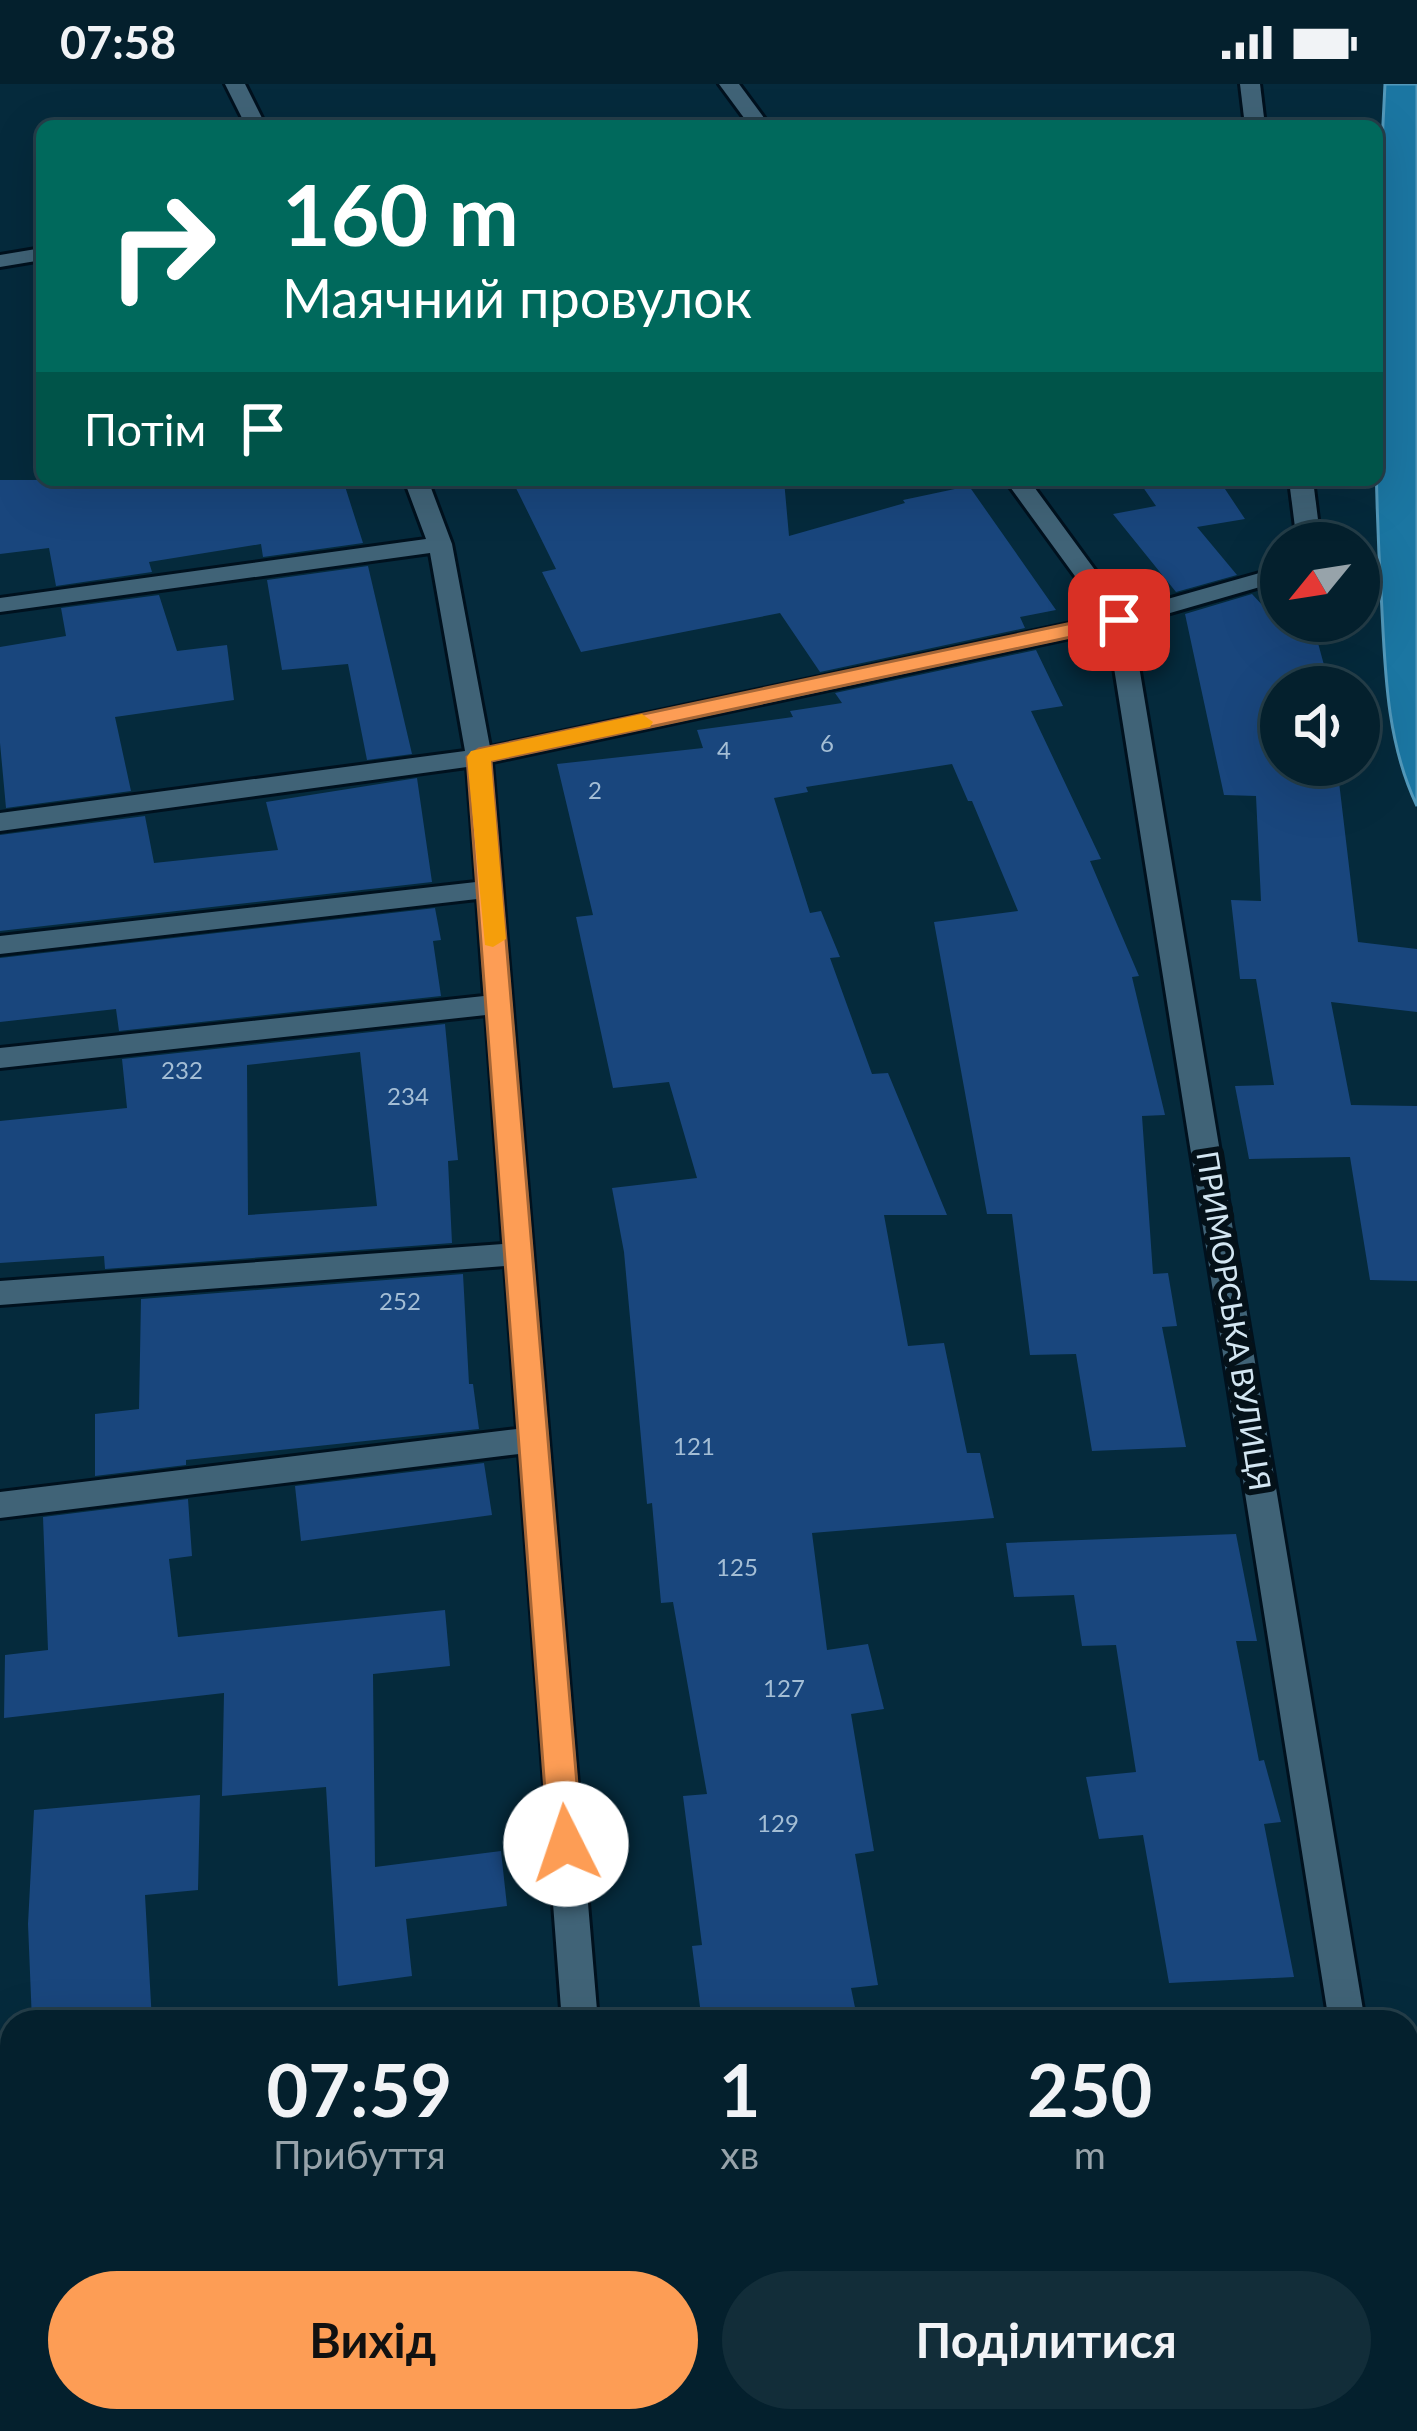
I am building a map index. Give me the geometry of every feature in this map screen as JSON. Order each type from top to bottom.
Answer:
[{"type":"street","points":[[235,84],[253,120]]},
{"type":"street","points":[[729,84],[756,120]]},
{"type":"street","points":[[1250,84],[1254,120]]},
{"type":"street","points":[[0,261],[36,255]]},
{"type":"street","points":[[418,486],[440,544],[479,757],[579,2010]]},
{"type":"street","points":[[1021,486],[1119,620]]},
{"type":"street","points":[[1302,486],[1306,522]]},
{"type":"street","points":[[0,604],[440,544]]},
{"type":"street","points":[[0,822],[479,757],[1119,620],[1260,580]]},
{"type":"street","name":"ПРИМОРСЬКА ВУЛИЦЯ","points":[[1119,620],[1345,2010]]},
{"type":"street","points":[[0,945],[490,889]]},
{"type":"street","points":[[0,1058],[499,1004]]},
{"type":"street","points":[[0,1293],[519,1254]]},
{"type":"street","points":[[0,1505],[534,1440]]},
{"type":"water","points":[[1385,84],[1417,84],[1417,806],[1398,754],[1388,701],[1377,486],[1383,486]]},
{"type":"building","points":[[0,480],[36,480],[36,486],[345,486],[363,543],[263,557],[261,544],[149,562],[152,572],[56,586],[49,548],[0,554]]},
{"type":"building","points":[[515,486],[785,486],[789,536],[905,503],[903,500],[969,486],[1056,610],[1020,617],[1025,628],[820,672],[780,613],[581,652],[542,572],[556,569]]},
{"type":"building","points":[[1142,486],[1223,486],[1245,519],[1197,527],[1237,575],[1176,592],[1113,514],[1156,506]]},
{"type":"building","points":[[368,566],[412,754],[367,760],[348,664],[282,670],[267,580]]},
{"type":"building","points":[[1252,594],[1260,603],[1260,642],[1318,642],[1324,666],[1260,666],[1260,786],[1339,786],[1358,942],[1417,949],[1417,1012],[1331,1002],[1351,1105],[1417,1106],[1417,1281],[1370,1280],[1350,1157],[1249,1159],[1235,1086],[1274,1085],[1256,979],[1240,979],[1231,900],[1261,901],[1256,796],[1224,795],[1185,614]]},
{"type":"building","points":[[159,595],[177,651],[227,645],[234,700],[115,717],[131,791],[6,808],[0,647],[66,636],[61,608]]},
{"type":"building","points":[[1036,650],[1063,706],[1031,711],[1101,859],[1090,861],[1139,976],[1132,977],[1165,1115],[1142,1116],[1153,1274],[1168,1273],[1177,1326],[1162,1327],[1186,1447],[1092,1451],[1076,1354],[1030,1355],[1012,1214],[987,1214],[934,922],[1018,911],[952,764],[806,787],[808,792],[774,798],[810,913],[821,911],[840,957],[830,958],[872,1074],[888,1073],[947,1215],[884,1215],[908,1346],[944,1343],[967,1453],[980,1453],[994,1518],[812,1533],[827,1650],[868,1644],[884,1709],[851,1714],[874,1851],[855,1854],[878,1985],[851,1988],[856,2010],[700,2010],[692,1946],[702,1945],[683,1796],[707,1794],[673,1602],[661,1603],[624,1252],[612,1188],[697,1178],[669,1082],[613,1088],[576,917],[593,915],[557,764],[703,748],[697,730],[793,717],[790,711],[842,703],[835,693]]},
{"type":"building","points":[[417,778],[432,882],[0,931],[0,835],[145,816],[154,863],[278,850],[266,802]]},
{"type":"building","points":[[435,908],[441,940],[433,941],[441,996],[119,1031],[116,1009],[0,1022],[0,958]]},
{"type":"building","points":[[445,1024],[458,1160],[448,1161],[452,1243],[105,1269],[104,1256],[0,1263],[0,1121],[127,1108],[122,1059]],"holes":[[[360,1052],[377,1206],[248,1215],[247,1065]]]},
{"type":"building","points":[[463,1274],[469,1384],[473,1384],[479,1429],[186,1460],[186,1465],[95,1476],[95,1414],[139,1409],[141,1299]]},
{"type":"building","points":[[484,1463],[492,1515],[301,1541],[295,1486]]},
{"type":"building","points":[[188,1499],[192,1556],[169,1559],[178,1637],[445,1610],[450,1666],[373,1674],[375,1867],[501,1851],[507,1906],[406,1919],[412,1976],[338,1986],[326,1787],[222,1796],[224,1693],[4,1718],[5,1655],[48,1650],[43,1517]]},
{"type":"building","points":[[1236,1534],[1257,1641],[1236,1641],[1259,1761],[1264,1760],[1281,1822],[1264,1824],[1294,1977],[1169,1983],[1143,1835],[1099,1839],[1086,1777],[1136,1772],[1116,1645],[1082,1646],[1074,1595],[1014,1597],[1006,1543]]},
{"type":"building","points":[[200,1795],[198,1890],[145,1895],[151,2010],[32,2010],[28,1924],[34,1810]]},
{"type":"slow traffic","points":[[493,939],[479,757],[642,722]]},
{"type":"route","points":[[566,1844],[479,757],[1119,620]]}]
